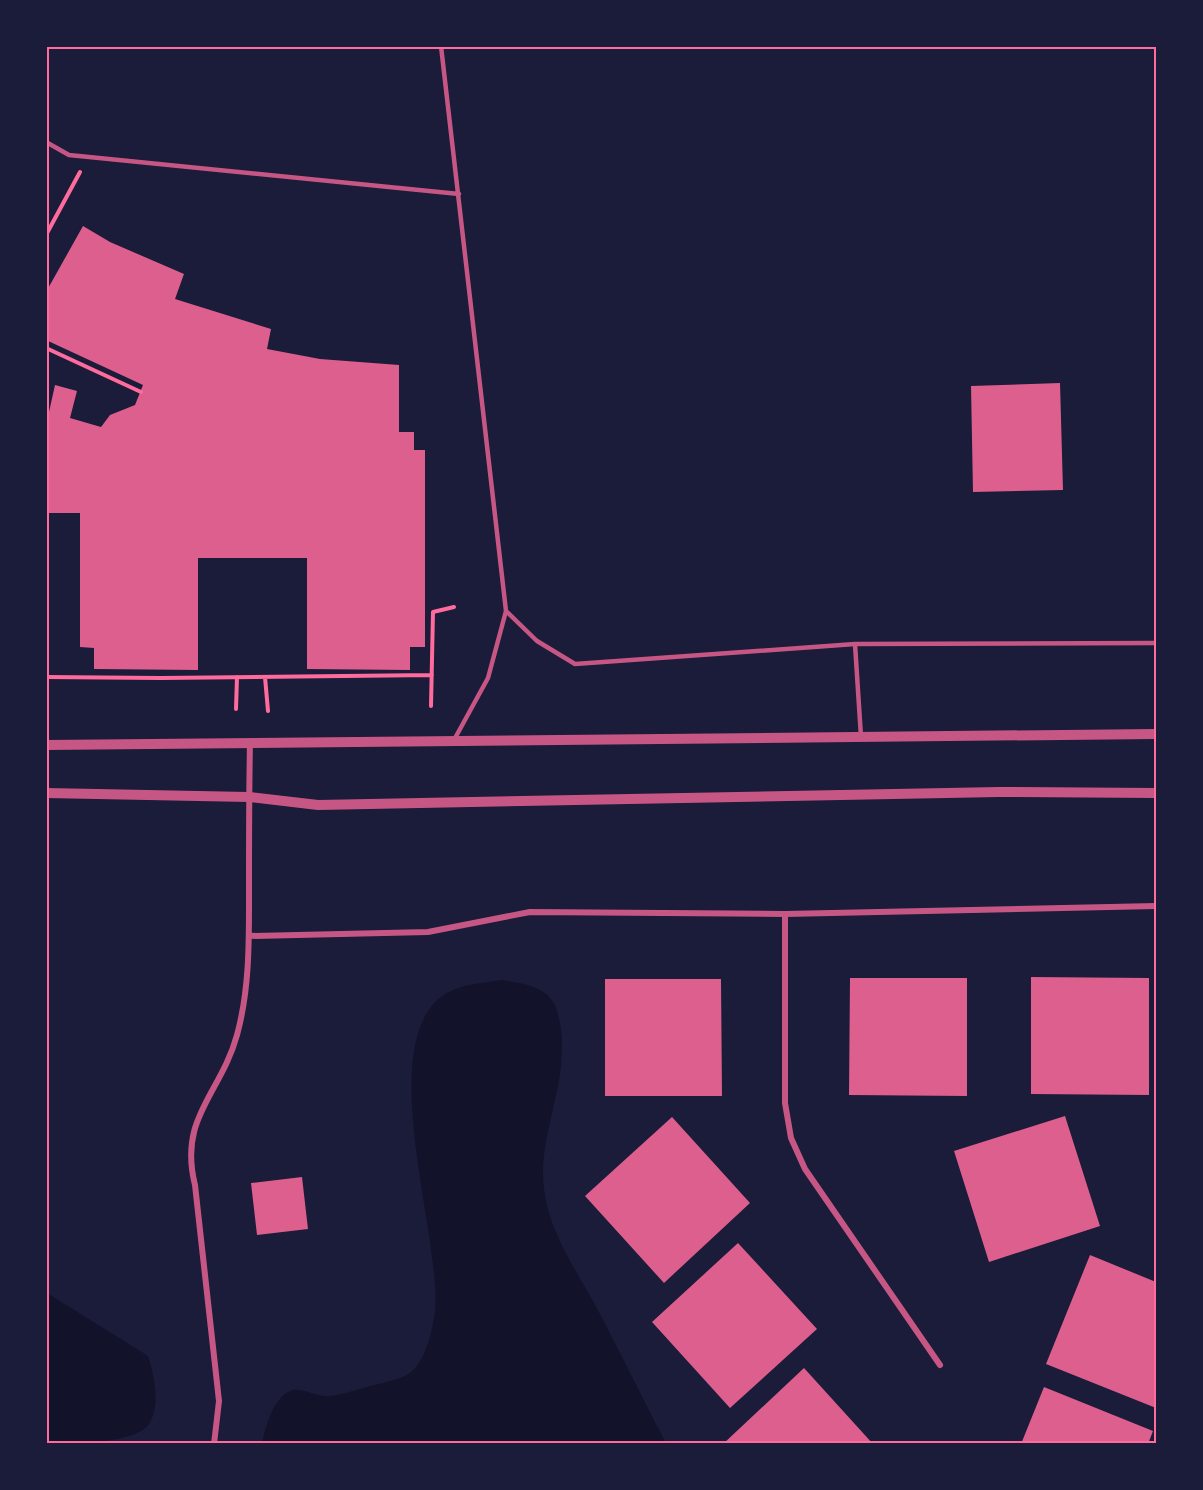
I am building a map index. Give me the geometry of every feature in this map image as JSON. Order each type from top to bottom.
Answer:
[{"type":"street","points":[[46,745],[1156,734]]},
{"type":"street","points":[[214,1443],[219,1401],[195,1185],[190,1165],[190,1145],[195,1124],[236,1037],[246,987],[249,936],[250,742]]},
{"type":"street","points":[[46,793],[249,797],[318,804],[999,792],[1156,793]]},
{"type":"street","points":[[249,936],[428,932],[530,912],[785,914],[1156,906]]},
{"type":"street","points":[[785,914],[785,1103],[791,1138],[805,1169],[940,1365]]},
{"type":"lane","points":[[441,46],[506,611],[488,678],[453,741]]},
{"type":"lane","points":[[46,142],[69,155],[459,194]]},
{"type":"lane","points":[[506,611],[537,641],[575,664],[855,644],[1156,642]]},
{"type":"lane","points":[[855,644],[861,737]]},
{"type":"path","points":[[46,235],[88,157]]},
{"type":"path","points":[[46,348],[141,392]]},
{"type":"path","points":[[431,706],[433,612],[454,607]]},
{"type":"path","points":[[46,676],[432,675]]},
{"type":"path","points":[[236,709],[237,677]]},
{"type":"path","points":[[265,677],[267,711]]},
{"type":"shaded area","points":[[502,980],[534,987],[547,995],[556,1008],[561,1032],[562,1055],[545,1146],[543,1167],[547,1205],[564,1249],[666,1443],[262,1443],[274,1408],[282,1396],[288,1392],[302,1390],[322,1396],[342,1394],[400,1378],[416,1368],[420,1361],[428,1344],[435,1310],[434,1277],[415,1143],[412,1096],[414,1053],[424,1018],[445,994],[465,986]]},
{"type":"shaded area","points":[[47,1293],[148,1356],[156,1399],[153,1416],[142,1431],[117,1439],[47,1443]]},
{"type":"building","points":[[83,226],[110,242],[184,274],[175,299],[271,329],[267,349],[320,359],[399,365],[399,432],[414,432],[414,450],[425,450],[425,647],[410,647],[410,670],[307,669],[307,558],[198,558],[198,670],[94,669],[94,648],[80,647],[80,513],[46,513],[46,412],[49,412],[55,385],[77,391],[70,418],[101,427],[110,415],[135,405],[143,385],[46,340],[46,292]]},
{"type":"building","points":[[1060,383],[1063,490],[973,492],[971,386]]},
{"type":"building","points":[[1031,977],[1149,978],[1149,1095],[1031,1094]]},
{"type":"building","points":[[850,978],[967,978],[967,1096],[849,1095]]},
{"type":"building","points":[[605,979],[721,979],[722,1096],[605,1096]]},
{"type":"building","points":[[1065,1116],[1100,1226],[989,1262],[954,1151]]},
{"type":"building","points":[[672,1117],[750,1203],[664,1283],[585,1196]]},
{"type":"building","points":[[302,1177],[308,1229],[257,1235],[251,1183]]},
{"type":"building","points":[[738,1243],[817,1329],[730,1408],[652,1322]]},
{"type":"building","points":[[1090,1255],[1156,1282],[1156,1408],[1046,1364]]},
{"type":"building","points":[[804,1368],[873,1444],[723,1444]]},
{"type":"building","points":[[1044,1387],[1153,1431],[1148,1444],[1021,1444]]}]
